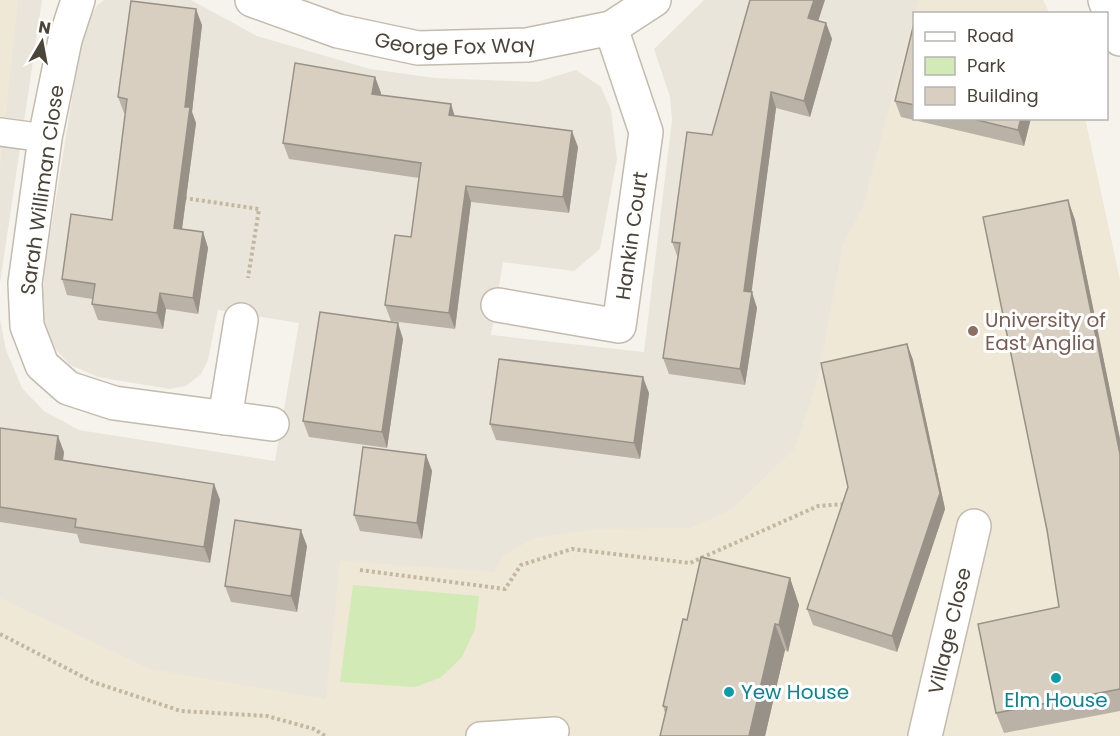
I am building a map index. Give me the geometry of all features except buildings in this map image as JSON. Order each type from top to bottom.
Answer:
[{"type":"street","name":"Sarah Williman Close","points":[[78,0],[64,40],[45,138],[25,283],[27,326],[42,365],[68,388],[114,403],[272,424]]},
{"type":"street","name":"George Fox Way","points":[[252,0],[338,31],[418,48],[527,45],[611,28],[654,0]]},
{"type":"street","points":[[1105,0],[1120,39]]},
{"type":"street","name":"Hankin Court","points":[[498,305],[619,326],[646,132],[611,28]]},
{"type":"street","points":[[225,418],[241,320]]},
{"type":"street","name":"Village Close","points":[[925,736],[974,526]]},
{"type":"lane","points":[[0,132],[45,138]]},
{"type":"lane","points":[[480,736],[555,731]]},
{"type":"path","points":[[180,198],[259,209],[241,320]]},
{"type":"path","points":[[360,570],[505,589],[521,565],[572,549],[690,563],[818,506],[853,503]]},
{"type":"path","points":[[0,634],[93,682],[181,711],[267,716],[314,729],[325,736]]},
{"type":"shaded area","points":[[0,0],[42,0],[0,283]]},
{"type":"shaded area","points":[[0,0],[18,0],[0,170]]},
{"type":"shaded area","points":[[104,0],[191,0],[257,36],[370,69],[435,78],[537,82],[576,70],[601,87],[611,110],[617,159],[600,249],[574,271],[503,262],[491,335],[644,352],[672,120],[670,97],[654,49],[704,0],[1043,0],[1049,12],[913,12],[913,120],[1085,120],[1120,281],[1120,736],[0,736],[0,319],[6,350],[22,388],[44,411],[79,430],[275,461],[299,323],[218,310],[208,360],[201,374],[186,386],[169,389],[98,377],[70,365],[52,346],[41,311],[45,267],[83,30],[97,5]]},
{"type":"shaded area","points":[[918,0],[1043,0],[1049,12],[915,12]]},
{"type":"shaded area","name":"University of East Anglia","points":[[913,19],[913,120],[1085,120],[1120,281],[1120,736],[0,736],[0,598],[150,669],[326,699],[340,561],[494,572],[503,556],[534,538],[597,529],[690,528],[731,510],[795,448],[817,382],[843,244],[863,207]]},
{"type":"green space","points":[[353,585],[479,596],[475,629],[462,657],[440,678],[415,687],[340,682]]},
{"type":"place","name":"University of East Anglia","points":[[973,331]]},
{"type":"place","name":"Elm House","points":[[1056,678]]},
{"type":"place","name":"Yew House","points":[[729,692]]}]
